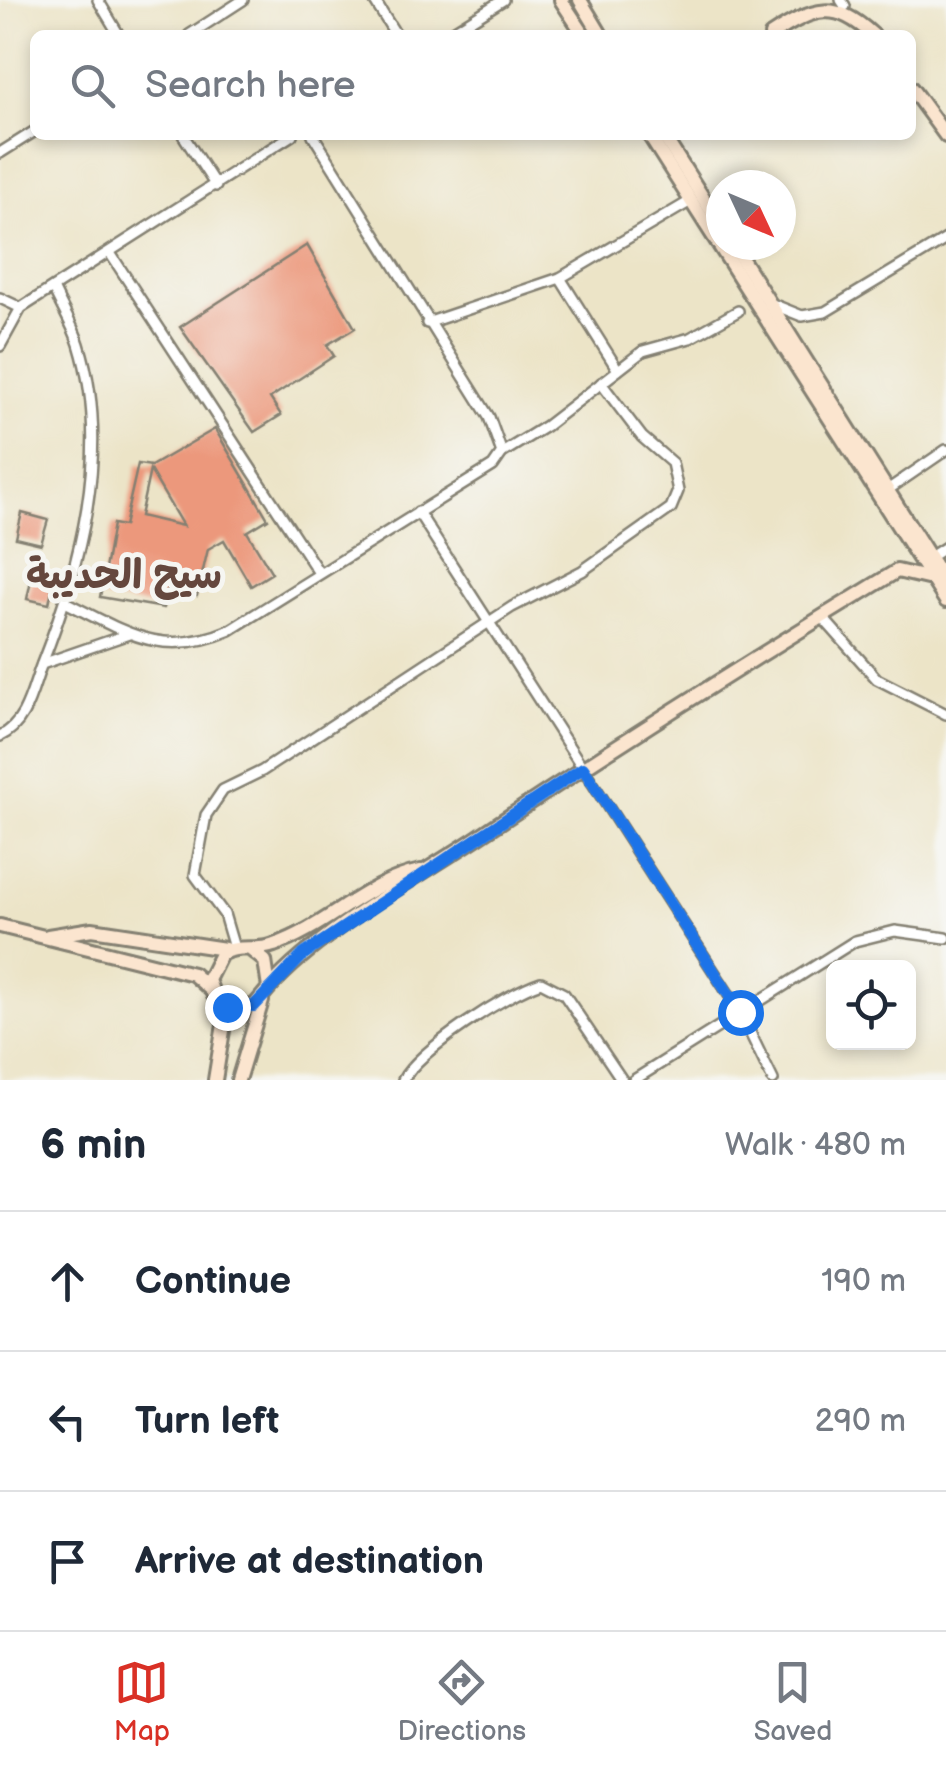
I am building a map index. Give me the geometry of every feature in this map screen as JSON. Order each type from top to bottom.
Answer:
[{"type":"street","points":[[98,0],[117,30]]},
{"type":"street","points":[[198,30],[243,0]]},
{"type":"street","points":[[374,0],[393,30]]},
{"type":"street","points":[[456,30],[503,0]]},
{"type":"street","points":[[562,0],[581,30]]},
{"type":"street","points":[[580,0],[598,30]]},
{"type":"street","points":[[779,30],[815,7],[843,3],[868,30]]},
{"type":"street","points":[[916,95],[946,136]]},
{"type":"street","points":[[0,153],[30,135]]},
{"type":"street","points":[[186,140],[216,186]]},
{"type":"street","points":[[0,346],[21,308],[285,140]]},
{"type":"street","points":[[315,140],[489,417],[502,452]]},
{"type":"street","points":[[652,140],[904,542],[946,602]]},
{"type":"street","points":[[666,140],[706,202]]},
{"type":"street","points":[[427,323],[560,278],[689,202]]},
{"type":"street","points":[[770,304],[802,316],[824,312],[946,239]]},
{"type":"street","points":[[110,253],[319,573]]},
{"type":"street","points":[[742,260],[946,582]]},
{"type":"street","points":[[560,278],[618,370]]},
{"type":"street","points":[[0,736],[21,719],[67,603],[85,523],[92,436],[79,345],[53,288]]},
{"type":"street","points":[[0,298],[21,308]]},
{"type":"street","points":[[67,603],[129,634],[166,644],[210,639],[493,466],[502,452],[546,426],[643,352],[690,338],[738,311]]},
{"type":"street","points":[[232,948],[220,906],[195,875],[206,815],[217,794],[262,771],[512,607],[582,570],[671,508],[678,491],[672,463],[642,437],[601,384]]},
{"type":"street","points":[[889,489],[946,450]]},
{"type":"street","points":[[418,512],[740,1012],[773,1080]]},
{"type":"street","points":[[897,571],[904,542]]},
{"type":"street","points":[[930,556],[946,547]]},
{"type":"street","points":[[219,1002],[236,1010],[266,994],[304,954],[429,869],[897,571],[927,578]]},
{"type":"street","points":[[822,617],[877,679],[946,714]]},
{"type":"street","points":[[42,664],[129,634]]},
{"type":"street","points":[[45,936],[92,929],[194,948],[272,946],[362,893],[402,875],[429,869]]},
{"type":"street","points":[[0,926],[194,974],[210,989],[225,1018],[215,1080]]},
{"type":"street","points":[[634,1080],[855,941],[895,930],[946,938]]},
{"type":"street","points":[[210,989],[214,961],[232,948]]},
{"type":"street","points":[[242,1077],[266,994],[265,960],[250,949]]},
{"type":"street","points":[[403,1080],[429,1051],[541,982],[564,994],[622,1080]]},
{"type":"building","points":[[307,245],[355,328],[327,345],[334,356],[270,398],[281,415],[254,432],[180,327]]},
{"type":"building","points":[[215,429],[268,519],[247,532],[272,573],[251,586],[224,540],[208,549],[197,596],[168,589],[164,608],[100,597],[113,524],[124,526],[138,464],[151,466]],"holes":[[[150,470],[183,526],[140,516]]]},
{"type":"building","points":[[22,513],[48,520],[41,544],[16,538]]},
{"type":"building","points":[[32,575],[54,579],[49,604],[27,599]]},
{"type":"district","name":"سيح الحديبة","points":[[124,576]]},
{"type":"route","points":[[227,1007],[236,1010],[254,1006],[304,954],[583,768],[740,1012]]}]
